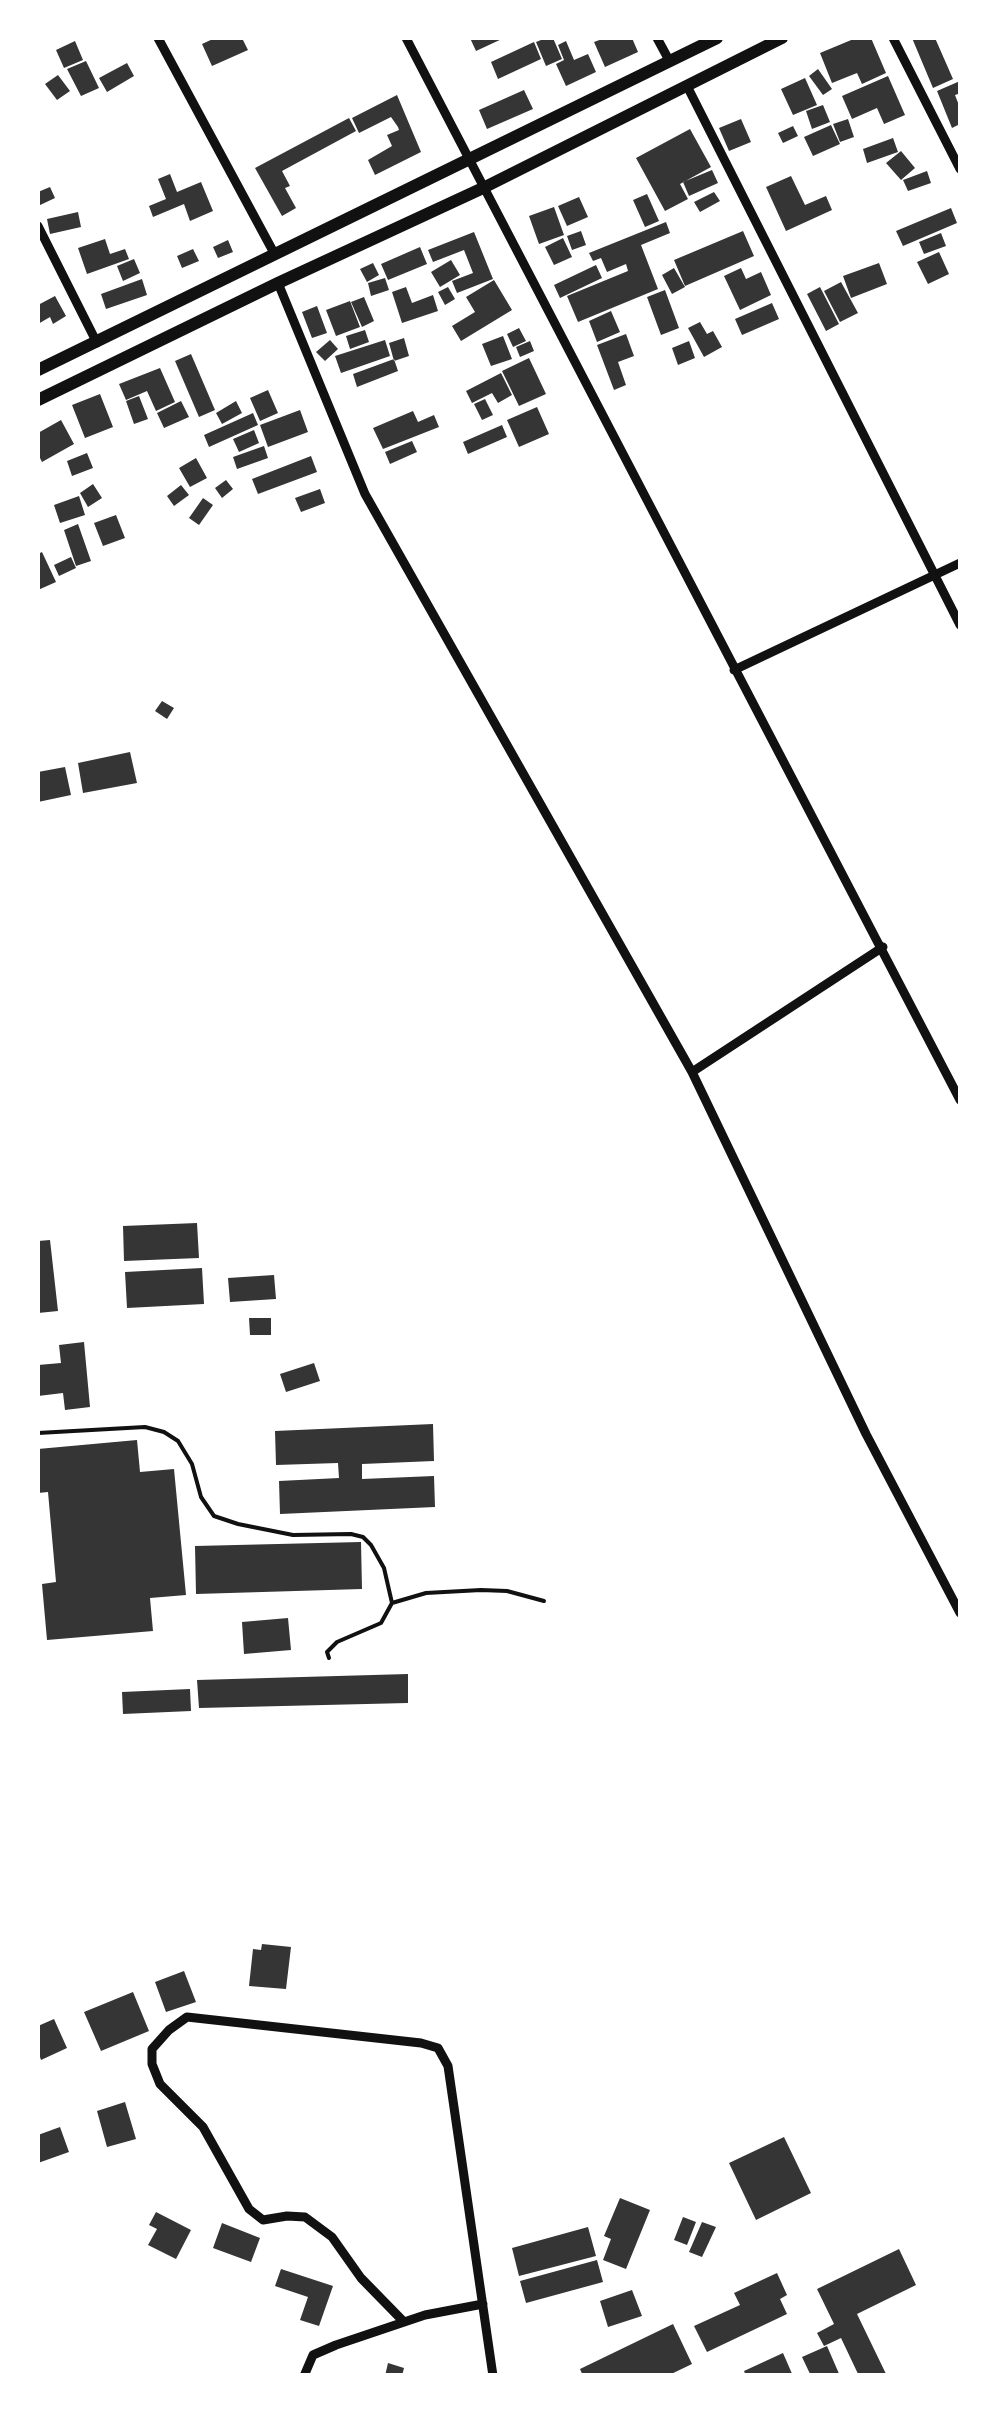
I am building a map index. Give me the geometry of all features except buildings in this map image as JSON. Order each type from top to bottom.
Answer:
[{"type":"main road","points":[[38,370],[718,38]]},
{"type":"main road","points":[[38,400],[278,282],[482,188],[782,38]]},
{"type":"street","points":[[158,38],[274,253]]},
{"type":"street","points":[[406,38],[960,1100]]},
{"type":"street","points":[[657,38],[670,62]]},
{"type":"street","points":[[893,38],[960,169]]},
{"type":"street","points":[[687,86],[960,625]]},
{"type":"street","points":[[38,226],[97,342]]},
{"type":"street","points":[[278,282],[365,494],[692,1072],[866,1434],[960,1613]]},
{"type":"street","points":[[734,670],[960,562]]},
{"type":"street","points":[[692,1072],[883,948]]},
{"type":"street","points":[[403,2322],[362,2278],[332,2237],[305,2217],[262,2220],[249,2209],[203,2127],[160,2084],[152,2064],[152,2048],[169,2030],[187,2017],[422,2043],[438,2048],[448,2066],[493,2376]]},
{"type":"street","points":[[304,2376],[313,2355],[403,2322],[483,2304]]},
{"type":"lane","points":[[38,1433],[145,1428],[164,1432],[178,1441],[192,1464],[201,1497],[214,1516],[292,1535],[362,1537],[371,1544],[384,1568],[392,1603],[382,1623],[337,1642],[327,1652],[329,1658]]},
{"type":"lane","points":[[392,1603],[426,1593],[482,1590],[507,1591],[544,1601]]}]
